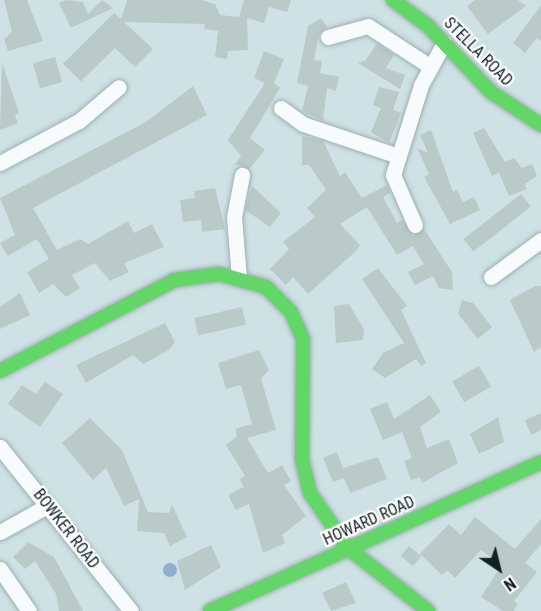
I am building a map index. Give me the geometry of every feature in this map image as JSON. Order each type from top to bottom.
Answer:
[{"type":"street","name":"STELLA ROAD","points":[[393,0],[444,43],[491,92],[541,125]]},
{"type":"street","points":[[328,37],[368,26],[431,67]]},
{"type":"street","points":[[415,225],[393,181],[398,156],[431,67],[444,43]]},
{"type":"street","points":[[0,163],[79,120],[119,87]]},
{"type":"street","points":[[281,108],[298,122],[398,156]]},
{"type":"street","points":[[239,278],[234,216],[242,175]]},
{"type":"street","points":[[491,277],[541,240]]},
{"type":"street","points":[[0,371],[175,280],[204,273],[239,278],[266,287],[301,331],[306,357],[303,471],[315,504],[348,548],[428,611]]},
{"type":"street","name":"BOWKER ROAD","points":[[0,447],[131,611]]},
{"type":"street","name":"HOWARD ROAD","points":[[210,611],[541,462]]},
{"type":"street","points":[[0,532],[47,506]]},
{"type":"street","points":[[0,569],[30,611]]},
{"type":"water","points":[[170,563],[175,565],[177,570],[175,575],[170,577],[165,575],[163,570],[165,565]]},
{"type":"building","points":[[4,0],[27,0],[43,41],[8,51],[4,39],[12,32]]},
{"type":"building","points":[[66,0],[83,2],[88,14],[102,0],[113,8],[71,28],[59,3]]},
{"type":"building","points":[[127,0],[201,0],[215,4],[220,15],[239,17],[244,0],[291,0],[287,12],[269,7],[264,23],[247,18],[248,50],[228,51],[227,59],[215,57],[218,31],[204,29],[205,24],[124,22],[153,49],[135,67],[115,48],[82,80],[84,84],[63,64],[114,13],[121,19]]},
{"type":"building","points":[[475,0],[518,0],[526,6],[488,34],[467,6]]},
{"type":"building","points":[[541,5],[541,41],[537,38],[525,53],[513,43]]},
{"type":"building","points":[[321,18],[327,27],[319,34],[314,60],[322,61],[320,73],[339,77],[336,91],[327,88],[323,121],[302,111],[308,86],[297,83],[308,26]]},
{"type":"building","points":[[377,43],[394,55],[386,68],[405,75],[400,89],[358,63],[366,60]]},
{"type":"building","points":[[264,51],[284,59],[274,83],[280,88],[250,138],[265,150],[249,169],[235,164],[241,156],[228,140],[265,83],[254,78]]},
{"type":"building","points":[[55,57],[62,82],[40,88],[33,63]]},
{"type":"building","points":[[2,63],[19,113],[15,115],[18,123],[0,130]]},
{"type":"building","points":[[193,86],[207,115],[33,208],[57,250],[80,239],[88,244],[128,221],[134,233],[152,224],[164,247],[124,263],[129,272],[110,281],[95,263],[72,275],[80,288],[66,297],[53,284],[39,293],[27,272],[49,259],[37,239],[8,256],[0,243],[15,235],[0,198],[146,122]]},
{"type":"building","points":[[379,87],[399,92],[393,110],[401,113],[389,143],[371,132],[381,108],[373,105]]},
{"type":"building","points":[[484,128],[505,162],[514,158],[522,168],[532,164],[537,176],[525,184],[527,189],[509,196],[499,173],[492,176],[473,133]]},
{"type":"building","points":[[431,130],[453,192],[457,190],[463,202],[474,197],[480,210],[450,224],[424,177],[429,174],[417,148],[428,153],[420,135]]},
{"type":"building","points":[[302,136],[323,141],[340,176],[345,172],[362,198],[387,185],[390,193],[383,197],[397,223],[402,220],[413,235],[424,229],[452,272],[453,290],[439,288],[433,276],[415,285],[408,272],[424,264],[413,246],[397,255],[367,207],[340,224],[360,245],[356,251],[308,294],[293,277],[286,285],[270,269],[289,249],[283,242],[315,217],[307,208],[326,190],[309,165],[302,165]]},
{"type":"building","points":[[252,186],[281,213],[270,227],[245,210]]},
{"type":"building","points":[[215,188],[225,229],[202,232],[201,220],[183,222],[180,200],[195,198],[194,191]]},
{"type":"building","points":[[521,194],[531,207],[473,252],[463,239]]},
{"type":"building","points":[[378,268],[407,306],[401,310],[426,363],[421,366],[416,359],[385,378],[372,369],[383,353],[404,343],[362,279]]},
{"type":"building","points":[[535,286],[541,286],[541,347],[534,352],[510,300]]},
{"type":"building","points":[[20,293],[30,315],[0,329],[0,307]]},
{"type":"building","points":[[462,300],[473,303],[492,327],[478,339],[458,314]]},
{"type":"building","points":[[349,304],[364,329],[363,340],[336,343],[334,306]]},
{"type":"building","points":[[242,307],[246,325],[198,336],[194,318]]},
{"type":"building","points":[[165,323],[175,342],[169,350],[143,364],[133,355],[86,383],[76,365]]},
{"type":"building","points":[[259,350],[269,370],[261,378],[276,430],[247,438],[268,473],[282,465],[291,481],[284,485],[306,516],[282,535],[285,543],[263,553],[249,504],[236,510],[228,495],[244,487],[239,479],[245,476],[226,445],[237,436],[235,429],[252,424],[241,385],[226,389],[218,363]]},
{"type":"building","points":[[479,366],[491,387],[464,402],[452,382]]},
{"type":"building","points":[[45,382],[63,394],[40,427],[8,404],[22,385],[36,394]]},
{"type":"building","points":[[430,395],[441,412],[420,427],[427,448],[449,439],[458,463],[422,483],[420,477],[411,480],[404,461],[412,458],[402,432],[383,440],[370,409],[387,402],[394,419]]},
{"type":"building","points":[[541,413],[541,430],[531,435],[525,420]]},
{"type":"building","points":[[498,417],[504,442],[479,454],[470,434]]},
{"type":"building","points":[[90,418],[122,450],[148,512],[169,513],[172,505],[187,537],[170,546],[164,533],[137,531],[139,499],[124,506],[106,468],[93,480],[62,443]]},
{"type":"building","points":[[337,452],[343,468],[378,457],[387,479],[350,493],[344,478],[333,482],[323,458]]},
{"type":"building","points":[[475,517],[515,549],[541,519],[541,544],[525,563],[537,572],[514,601],[518,604],[513,611],[503,611],[481,597],[498,571],[493,567],[497,562],[481,550],[455,578],[447,570],[442,575],[420,554],[449,524],[461,535]]},
{"type":"building","points":[[28,542],[54,557],[83,611],[59,611],[56,594],[35,561],[25,569],[13,557]]},
{"type":"building","points":[[211,545],[221,567],[185,590],[177,561]]},
{"type":"building","points":[[409,546],[421,556],[413,566],[401,556]]},
{"type":"building","points":[[346,582],[356,603],[331,611],[322,593]]},
{"type":"traffic: fast","points":[[393,0],[428,26],[491,92],[541,125]]},
{"type":"traffic: fast","points":[[0,371],[175,280],[219,274],[266,287],[291,312],[303,339],[302,459],[310,493],[348,548],[428,611]]},
{"type":"traffic: fast","points":[[210,611],[541,462]]}]
